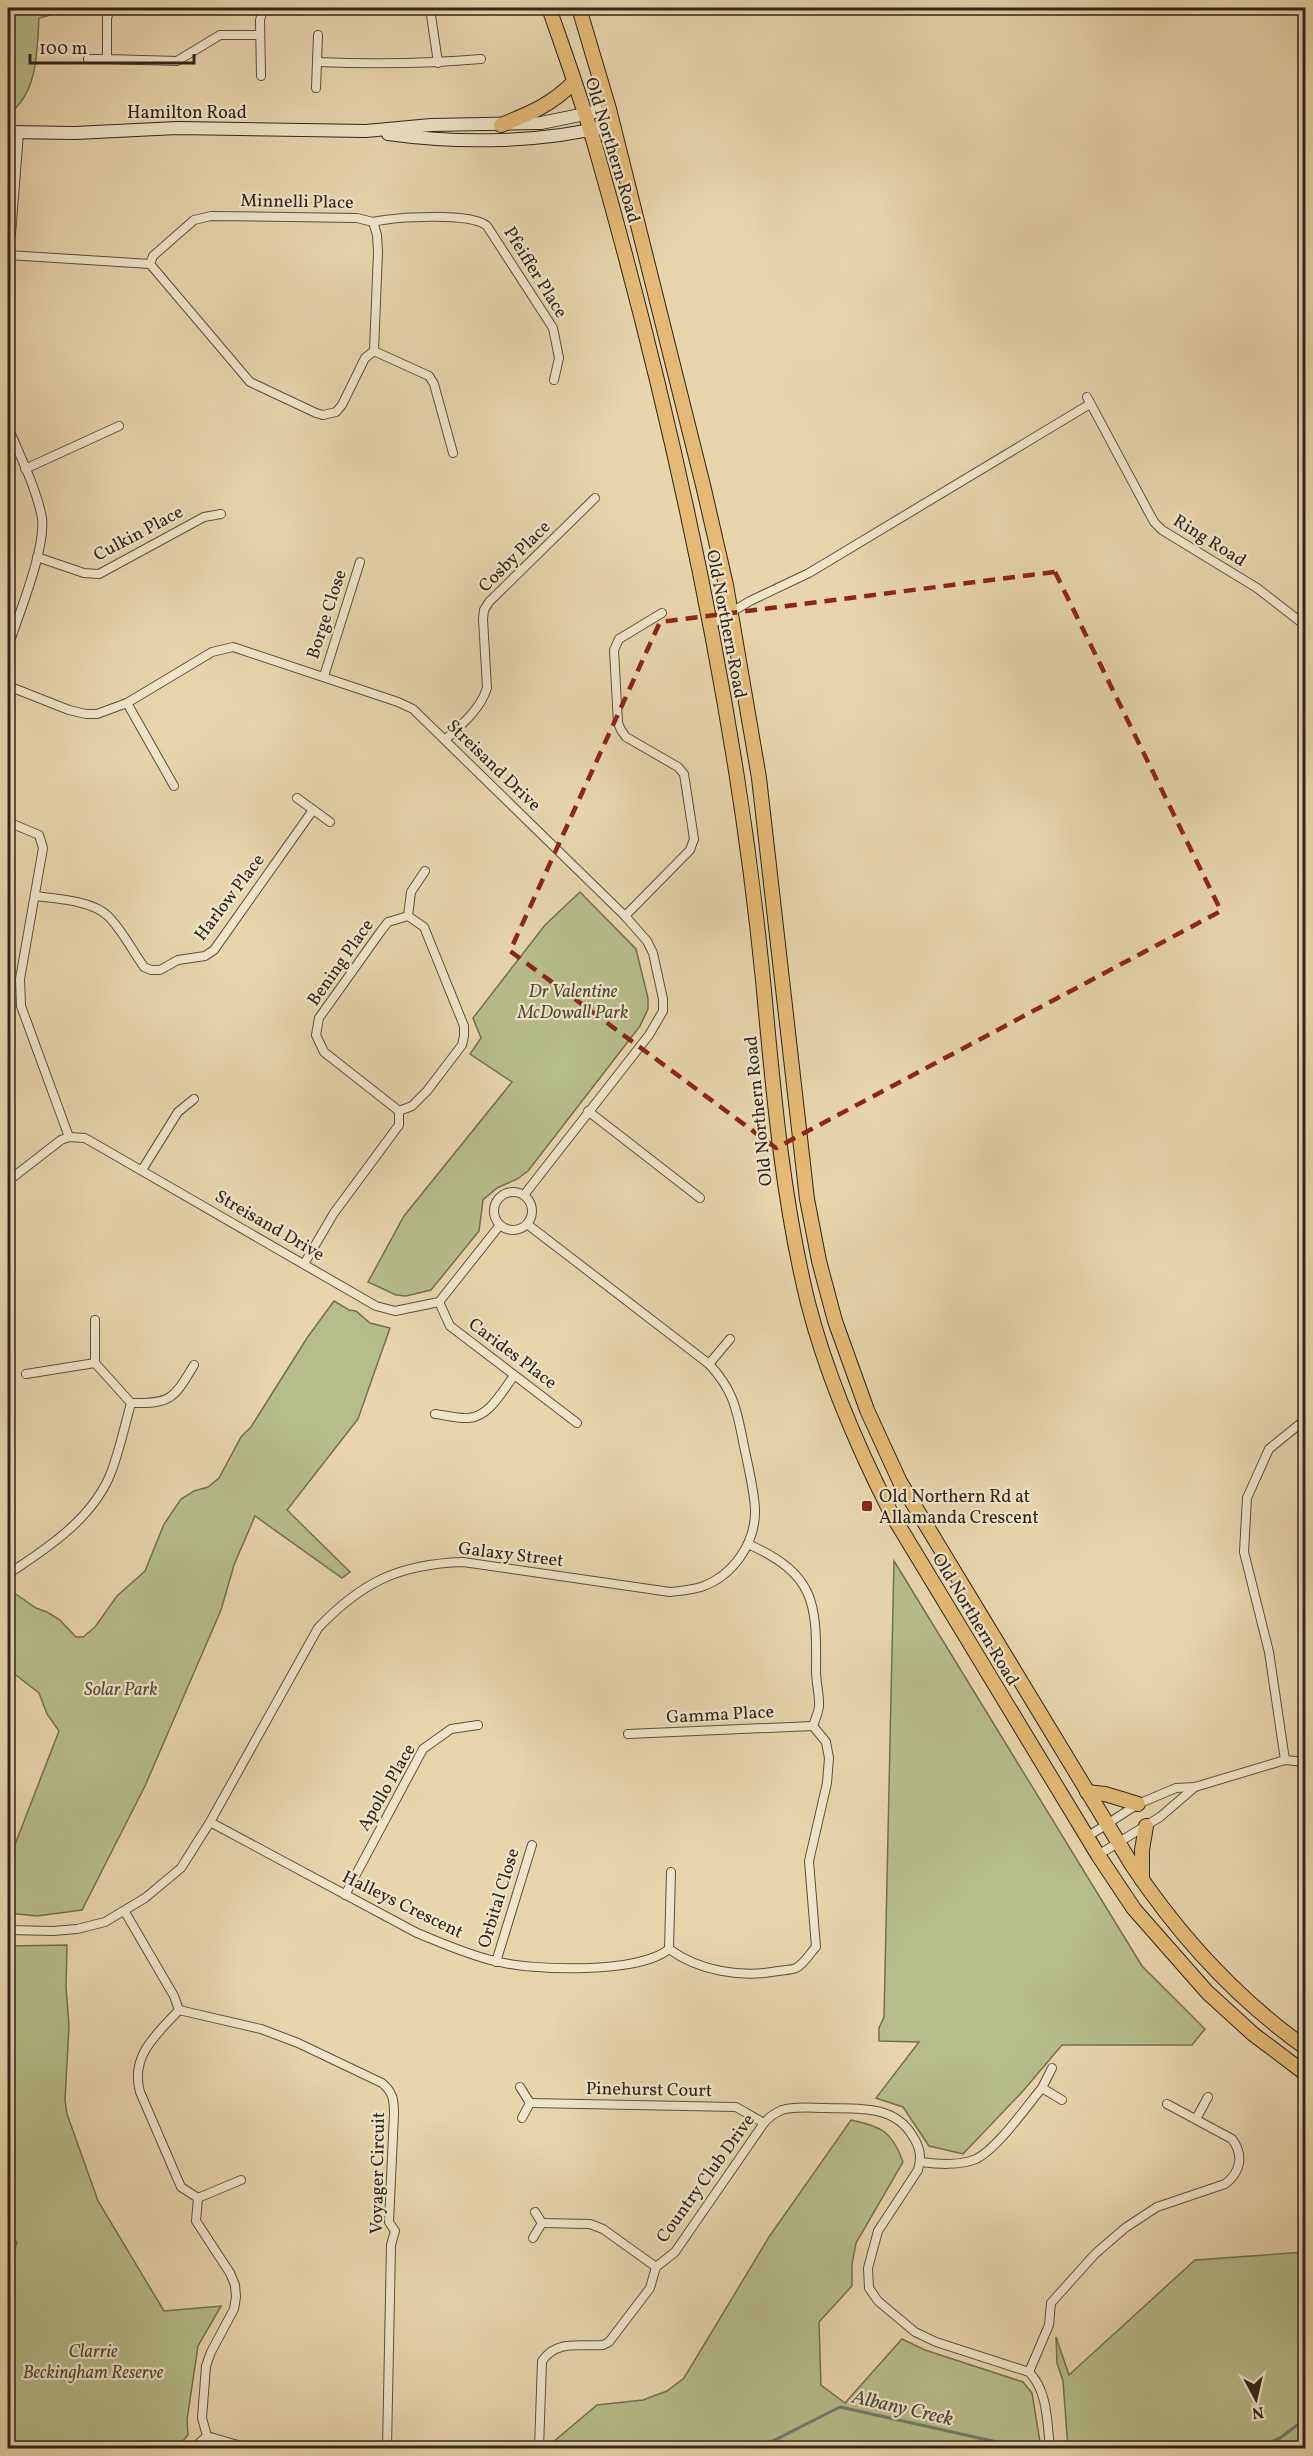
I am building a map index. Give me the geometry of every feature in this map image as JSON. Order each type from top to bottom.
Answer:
[{"type":"highway","name":"Old Northern Road","points":[[549,8],[590,131],[618,230],[664,415],[710,625],[745,836],[788,1214],[808,1305],[846,1418],[891,1513],[1098,1855],[1134,1909],[1200,1985],[1253,2034],[1305,2074]]},
{"type":"highway","name":"Old Northern Road","points":[[579,8],[609,110],[703,485],[731,612],[759,778],[807,1199],[819,1261],[835,1321],[867,1410],[900,1482],[1142,1880],[1195,1947],[1219,1972],[1305,2048]]},
{"type":"highway","points":[[501,125],[552,103],[574,82]]},
{"type":"highway","points":[[1087,1792],[1105,1794],[1138,1804]]},
{"type":"highway","points":[[1142,1880],[1142,1850],[1146,1826]]},
{"type":"main road","name":"Hamilton Road","points":[[13,133],[177,128],[366,131],[430,125],[551,122],[609,110]]},
{"type":"main road","name":"Hamilton Road","points":[[366,131],[434,140],[559,137],[612,125]]},
{"type":"street","points":[[107,59],[107,18],[110,8]]},
{"type":"street","points":[[261,76],[260,16],[267,8]]},
{"type":"street","points":[[430,8],[438,63]]},
{"type":"street","points":[[88,59],[177,61],[220,35],[259,35]]},
{"type":"street","points":[[316,88],[318,35]]},
{"type":"street","points":[[317,62],[387,64],[481,59]]},
{"type":"street","points":[[8,243],[11,234],[13,133]]},
{"type":"street","name":"Minnelli Place","points":[[150,264],[153,256],[200,217],[368,219],[373,222],[377,235],[378,252],[374,351]]},
{"type":"street","name":"Pfeiffer Place","points":[[373,222],[393,217],[474,219],[487,226],[553,328],[559,358],[554,380]]},
{"type":"street","points":[[8,255],[150,264],[250,382],[322,415],[336,412],[342,405],[365,358],[374,351],[429,376],[434,384],[453,453]]},
{"type":"street","name":"Ring Road","points":[[731,612],[809,573],[1088,401],[1162,531],[1257,588],[1305,626]]},
{"type":"street","points":[[25,469],[119,426]]},
{"type":"street","points":[[8,427],[42,518],[37,557],[8,647]]},
{"type":"street","name":"Cosby Place","points":[[445,740],[478,707],[487,688],[484,610],[489,602],[595,498]]},
{"type":"street","name":"Culkin Place","points":[[37,557],[84,573],[99,574],[204,517],[220,514]]},
{"type":"street","name":"Borge Close","points":[[324,676],[360,562]]},
{"type":"street","points":[[710,625],[731,612]]},
{"type":"street","points":[[625,916],[690,850],[694,839],[684,774],[678,766],[626,737],[618,723],[614,650],[619,639],[662,613]]},
{"type":"street","name":"Streisand Drive","points":[[8,686],[86,714],[107,711],[127,703],[212,652],[223,648],[244,649],[413,709],[625,916],[647,941],[653,953],[663,999],[663,1011],[649,1035],[524,1195]]},
{"type":"street","points":[[127,703],[174,786]]},
{"type":"street","points":[[297,798],[330,822]]},
{"type":"street","name":"Harlow Place","points":[[35,896],[99,909],[108,916],[144,967],[151,970],[159,970],[183,959],[205,956],[214,950],[313,810]]},
{"type":"street","points":[[8,822],[28,829],[41,840],[42,860],[20,979],[21,1006],[69,1137],[61,1140],[8,1181]]},
{"type":"street","points":[[304,1264],[334,1214],[399,1125],[399,1111],[412,1106],[427,1092],[462,1045],[464,1026],[431,942],[424,927],[408,916],[411,892],[426,871]]},
{"type":"street","name":"Bening Place","points":[[399,1111],[324,1052],[316,1035],[319,1018],[381,931],[388,922],[408,916]]},
{"type":"street","points":[[142,1170],[178,1112],[194,1099]]},
{"type":"street","points":[[588,1111],[700,1198]]},
{"type":"street","name":"Streisand Drive","points":[[69,1137],[78,1136],[93,1141],[304,1264],[388,1310],[395,1311],[439,1302]]},
{"type":"street","points":[[510,1192],[524,1195],[532,1208],[532,1216],[527,1224],[512,1230],[501,1225],[494,1212],[498,1199],[510,1192]]},
{"type":"street","name":"Galaxy Street","points":[[8,1930],[77,1929],[105,1922],[125,1912],[181,1868],[210,1822],[318,1628],[343,1602],[377,1581],[411,1568],[435,1563],[463,1562],[670,1592],[700,1587],[712,1582],[734,1565],[748,1544],[754,1524],[754,1494],[729,1389],[709,1364],[527,1224]]},
{"type":"street","points":[[439,1302],[501,1225]]},
{"type":"street","name":"Carides Place","points":[[439,1302],[450,1326],[578,1423]]},
{"type":"street","points":[[95,1320],[95,1363],[131,1403]]},
{"type":"street","points":[[709,1364],[730,1339]]},
{"type":"street","points":[[26,1374],[95,1363]]},
{"type":"street","points":[[131,1403],[171,1398],[194,1365]]},
{"type":"street","points":[[435,1414],[469,1418],[482,1413],[490,1407],[514,1376]]},
{"type":"street","points":[[8,1574],[50,1545],[75,1524],[95,1501],[111,1472],[131,1403]]},
{"type":"street","points":[[1285,1760],[1269,1652],[1244,1552],[1246,1509],[1247,1498],[1269,1449],[1305,1419]]},
{"type":"street","points":[[671,1872],[669,1948],[679,1956],[710,1968],[733,1973],[761,1975],[796,1968],[816,1947],[809,1861],[827,1783],[829,1758],[826,1742],[813,1726],[820,1704],[816,1692],[816,1620],[810,1594],[796,1573],[772,1555],[748,1544]]},
{"type":"street","name":"Apollo Place","points":[[345,1895],[423,1749],[451,1729],[478,1725]]},
{"type":"street","name":"Gamma Place","points":[[628,1734],[813,1726]]},
{"type":"street","points":[[1087,1837],[1138,1804],[1176,1788],[1194,1787],[1285,1760],[1305,1762]]},
{"type":"street","points":[[1098,1855],[1146,1826],[1179,1802],[1194,1787]]},
{"type":"street","name":"Halleys Crescent","points":[[210,1822],[417,1933],[496,1962],[536,1968],[623,1966],[662,1955],[669,1948]]},
{"type":"street","name":"Orbital Close","points":[[496,1962],[532,1845]]},
{"type":"street","points":[[125,1912],[174,1996],[179,2010],[139,2060],[136,2077],[140,2092],[181,2187],[198,2198]]},
{"type":"street","name":"Voyager Circuit","points":[[179,2010],[261,2029],[298,2043],[382,2083],[390,2090],[394,2100],[394,2114],[389,2222],[395,2231],[392,2245],[387,2448]]},
{"type":"street","points":[[1050,2448],[1045,2406],[1037,2380],[1029,2372],[936,2342],[915,2332],[878,2301],[869,2288],[868,2268],[878,2231],[918,2170],[920,2162],[941,2164],[974,2160],[988,2151],[1042,2088],[1052,2068]]},
{"type":"street","points":[[520,2087],[530,2103],[522,2118]]},
{"type":"street","points":[[1042,2088],[1062,2100]]},
{"type":"street","points":[[1196,2120],[1208,2097]]},
{"type":"street","name":"Pinehurst Court","points":[[530,2103],[736,2107],[764,2123]]},
{"type":"street","points":[[1029,2372],[1049,2325],[1052,2303],[1095,2254],[1144,2214],[1157,2207],[1225,2184],[1234,2177],[1239,2167],[1239,2148],[1232,2139],[1167,2104]]},
{"type":"street","name":"Country Club Drive","points":[[539,2448],[542,2361],[555,2347],[603,2345],[609,2342],[650,2288],[656,2267],[675,2252],[764,2123],[776,2113],[785,2109],[873,2110],[888,2114],[910,2132],[921,2152],[920,2162]]},
{"type":"street","points":[[198,2198],[241,2180]]},
{"type":"street","points":[[198,2198],[196,2221],[230,2273],[235,2285],[236,2298],[234,2309],[206,2366],[202,2418],[207,2436]]},
{"type":"street","points":[[535,2212],[542,2223]]},
{"type":"street","points":[[542,2223],[590,2224],[603,2229],[656,2267]]},
{"type":"street","points":[[533,2238],[542,2223]]},
{"type":"street","points":[[194,2448],[207,2436]]},
{"type":"street","points":[[207,2436],[248,2448]]},
{"type":"highlighted area","points":[[1055,572],[1221,911],[776,1148],[510,951],[660,622]]},
{"type":"green space","points":[[8,8],[77,8],[39,18],[36,58],[30,84],[18,105],[8,114]]},
{"type":"green space","name":"Dr Valentine McDowall Park","points":[[580,892],[636,949],[648,998],[648,1009],[640,1026],[528,1171],[497,1188],[483,1200],[479,1231],[431,1290],[406,1296],[396,1295],[368,1282],[404,1216],[512,1082],[470,1054],[481,1038],[473,1018],[545,925]]},
{"type":"green space","name":"Solar Park","points":[[334,1301],[349,1310],[356,1311],[370,1323],[390,1328],[358,1419],[287,1510],[350,1572],[342,1578],[255,1516],[234,1565],[221,1610],[145,1786],[82,1910],[37,1916],[8,1913],[8,1848],[14,1847],[59,1731],[47,1714],[39,1693],[8,1669],[8,1591],[10,1590],[36,1608],[60,1620],[76,1637],[83,1637],[95,1627],[117,1596],[145,1571],[164,1524],[181,1499],[194,1491],[208,1487],[219,1478],[241,1437],[251,1427],[307,1338]]},
{"type":"green space","points":[[894,1561],[1142,1966],[1205,2029],[1192,2045],[1062,2045],[1023,2091],[963,2154],[929,2146],[903,2107],[876,2098],[919,2042],[879,2041],[879,2028],[884,2017]]},
{"type":"green space","name":"Clarrie Beckingham Reserve","points":[[67,1945],[66,1987],[69,2026],[65,2100],[67,2114],[98,2201],[164,2311],[221,2306],[198,2346],[187,2420],[188,2435],[177,2448],[8,2448],[8,2274],[17,2242],[8,2234],[8,1946]]},
{"type":"green space","points":[[851,2120],[871,2125],[885,2132],[895,2143],[903,2162],[856,2243],[852,2264],[852,2286],[819,2322],[821,2385],[845,2403],[902,2339],[925,2350],[1023,2382],[1032,2393],[1041,2448],[546,2448],[597,2405],[643,2400],[667,2391],[684,2378],[769,2237]]},
{"type":"green space","points":[[1305,2252],[1305,2448],[1068,2448],[1063,2381],[1057,2363],[1056,2337],[1069,2375],[1195,2260]]},
{"type":"waterway","name":"Albany Creek","points":[[759,2448],[840,2407],[997,2442],[1014,2448]]},
{"type":"waterway","name":"Albany Creek","points":[[1257,2448],[1280,2438],[1300,2423],[1306,2408]]},
{"type":"place","name":"Old Northern Rd at Allamanda Crescent","points":[[867,1506]]}]
